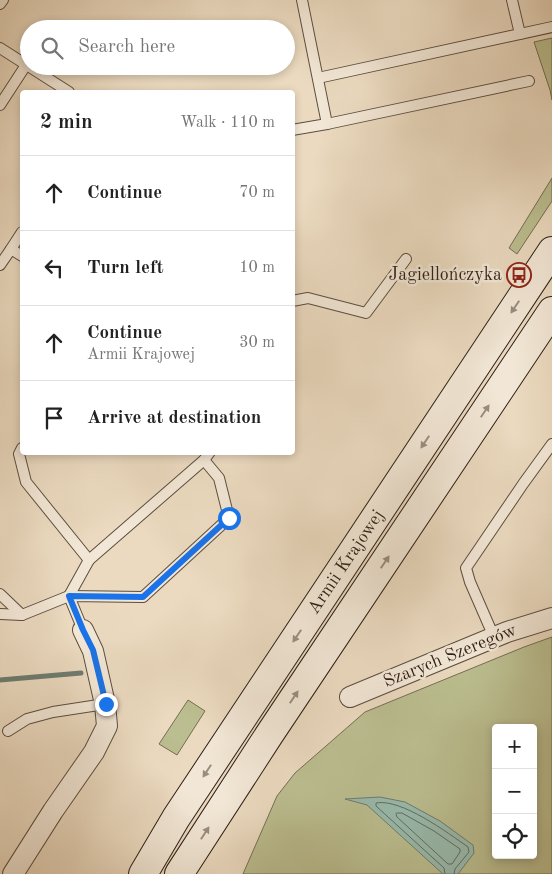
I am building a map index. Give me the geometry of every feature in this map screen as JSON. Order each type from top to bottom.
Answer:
[{"type":"main road","name":"Armii Krajowej","points":[[143,874],[182,810],[552,251]]},
{"type":"main road","name":"Armii Krajowej","points":[[179,874],[269,735],[552,310]]},
{"type":"street","name":"Szarych Szeregów","points":[[350,697],[494,637],[552,618]]},
{"type":"street","points":[[13,874],[53,811],[94,752],[107,726],[106,704],[93,650],[83,630]]},
{"type":"lane","points":[[0,4],[3,0]]},
{"type":"lane","points":[[302,0],[326,124]]},
{"type":"lane","points":[[512,0],[520,34]]},
{"type":"lane","points":[[318,78],[552,26]]},
{"type":"lane","points":[[0,48],[20,61]]},
{"type":"lane","points":[[0,105],[20,74]]},
{"type":"lane","points":[[42,75],[66,90]]},
{"type":"lane","points":[[295,129],[529,81]]},
{"type":"lane","points":[[0,265],[20,235]]},
{"type":"lane","points":[[12,249],[20,255]]},
{"type":"lane","points":[[295,300],[308,298],[366,312],[406,258]]},
{"type":"lane","points":[[494,637],[470,582],[466,568],[552,444]]},
{"type":"lane","points":[[20,451],[18,454],[26,482],[89,560]]},
{"type":"lane","points":[[0,614],[22,615],[69,596],[143,597],[229,518],[219,478],[207,456],[89,560],[69,596]]},
{"type":"lane","points":[[0,594],[22,615]]},
{"type":"lane","points":[[69,596],[83,630]]},
{"type":"lane","points":[[8,731],[27,719],[53,712],[106,704]]},
{"type":"green space","points":[[552,38],[552,100],[534,42]]},
{"type":"green space","points":[[552,178],[552,201],[517,254],[509,248]]},
{"type":"green space","points":[[552,637],[552,874],[243,874],[277,796],[295,773],[365,712]]},
{"type":"green space","points":[[188,700],[205,711],[177,755],[159,744]]},
{"type":"water","points":[[380,797],[405,802],[440,821],[473,845],[474,853],[458,874],[443,874],[367,805],[345,799]]},
{"type":"waterway","points":[[0,680],[81,673]]},
{"type":"place","name":"Jagiellończyka","points":[[519,275]]},
{"type":"route","points":[[106,704],[93,650],[69,596],[143,597],[229,518]]}]
